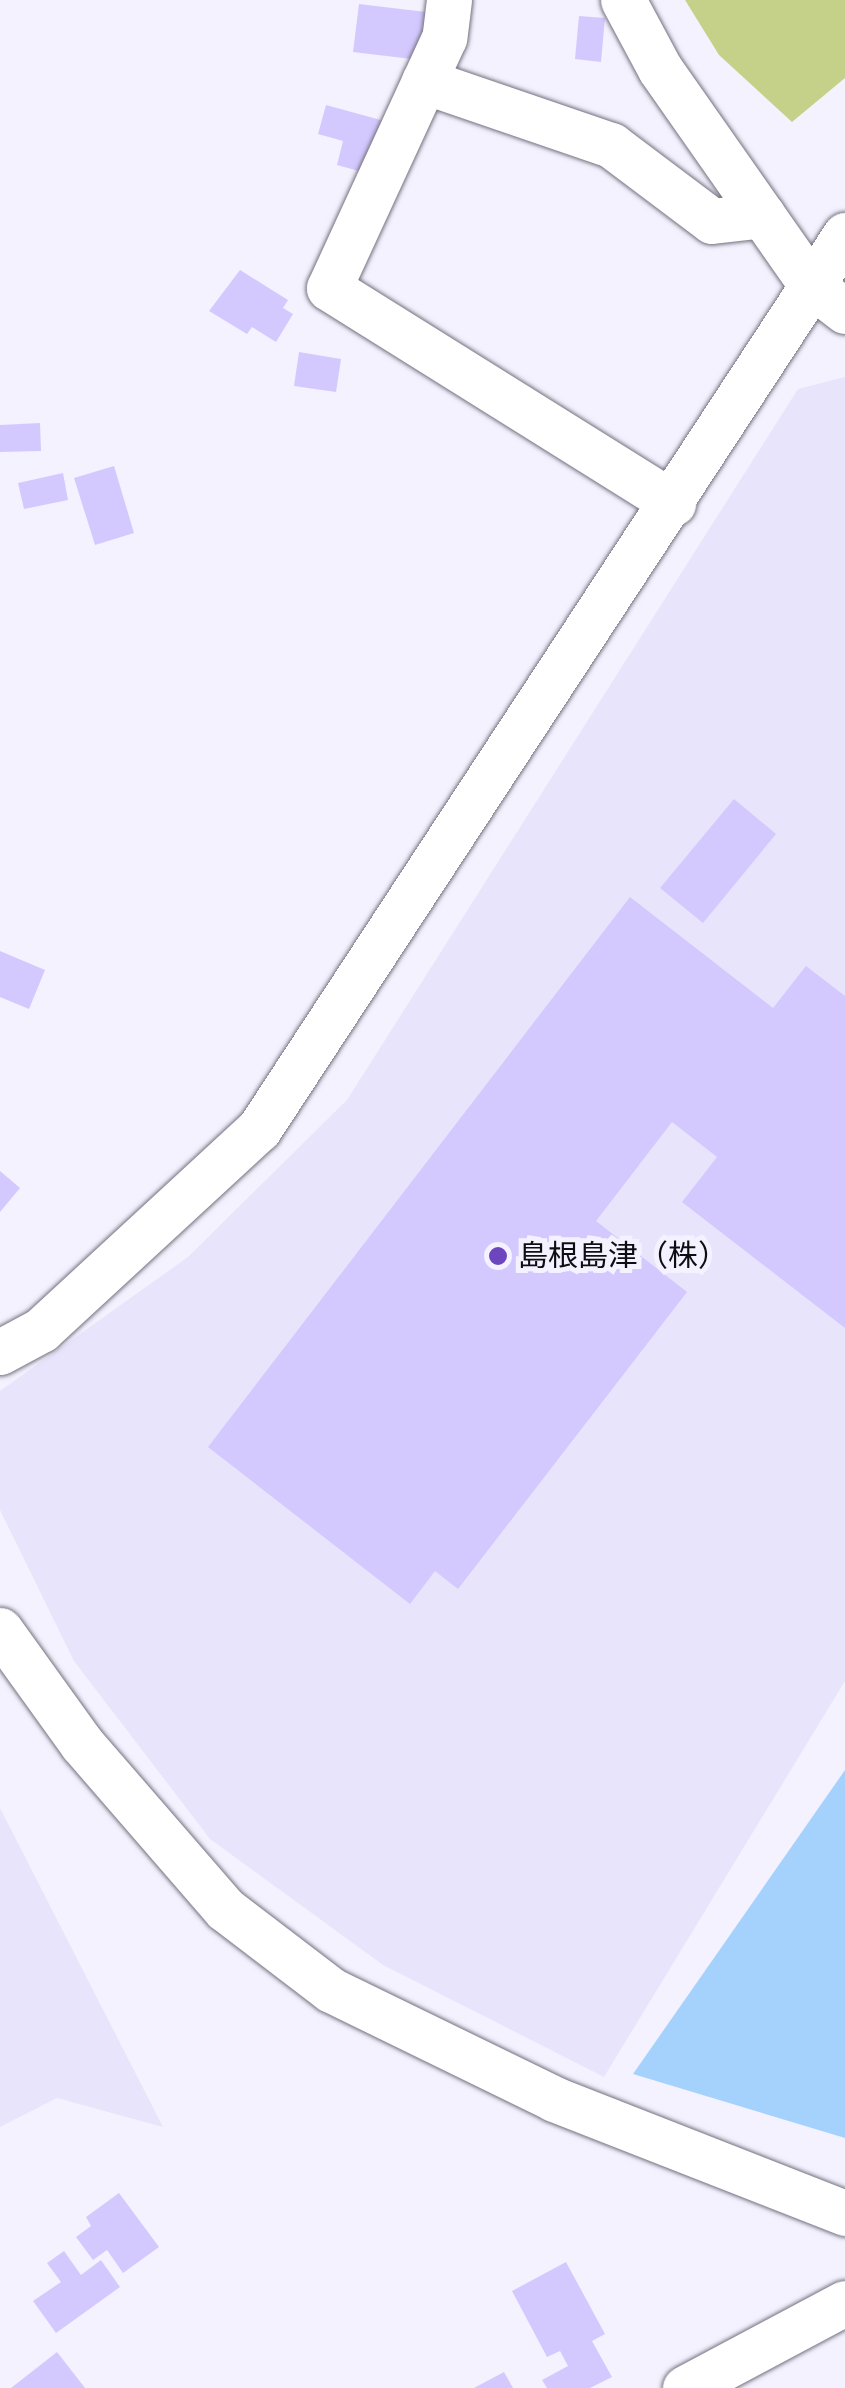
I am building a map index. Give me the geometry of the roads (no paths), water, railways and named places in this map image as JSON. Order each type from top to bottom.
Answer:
[{"type":"street","points":[[449,0],[444,38],[328,288],[673,503]]},
{"type":"street","points":[[623,0],[660,70],[828,298]]},
{"type":"street","points":[[424,81],[611,146],[712,221],[764,215]]},
{"type":"street","points":[[0,1352],[41,1330],[260,1128],[673,503],[828,298],[845,235]]},
{"type":"street","points":[[0,1630],[82,1744],[225,1909],[331,1990],[554,2099],[845,2213]]},
{"type":"street","points":[[685,2388],[845,2302]]},
{"type":"water","points":[[845,1770],[845,2138],[633,2074]]},
{"type":"place","name":"島根島津（株）","points":[[498,1256]]}]
